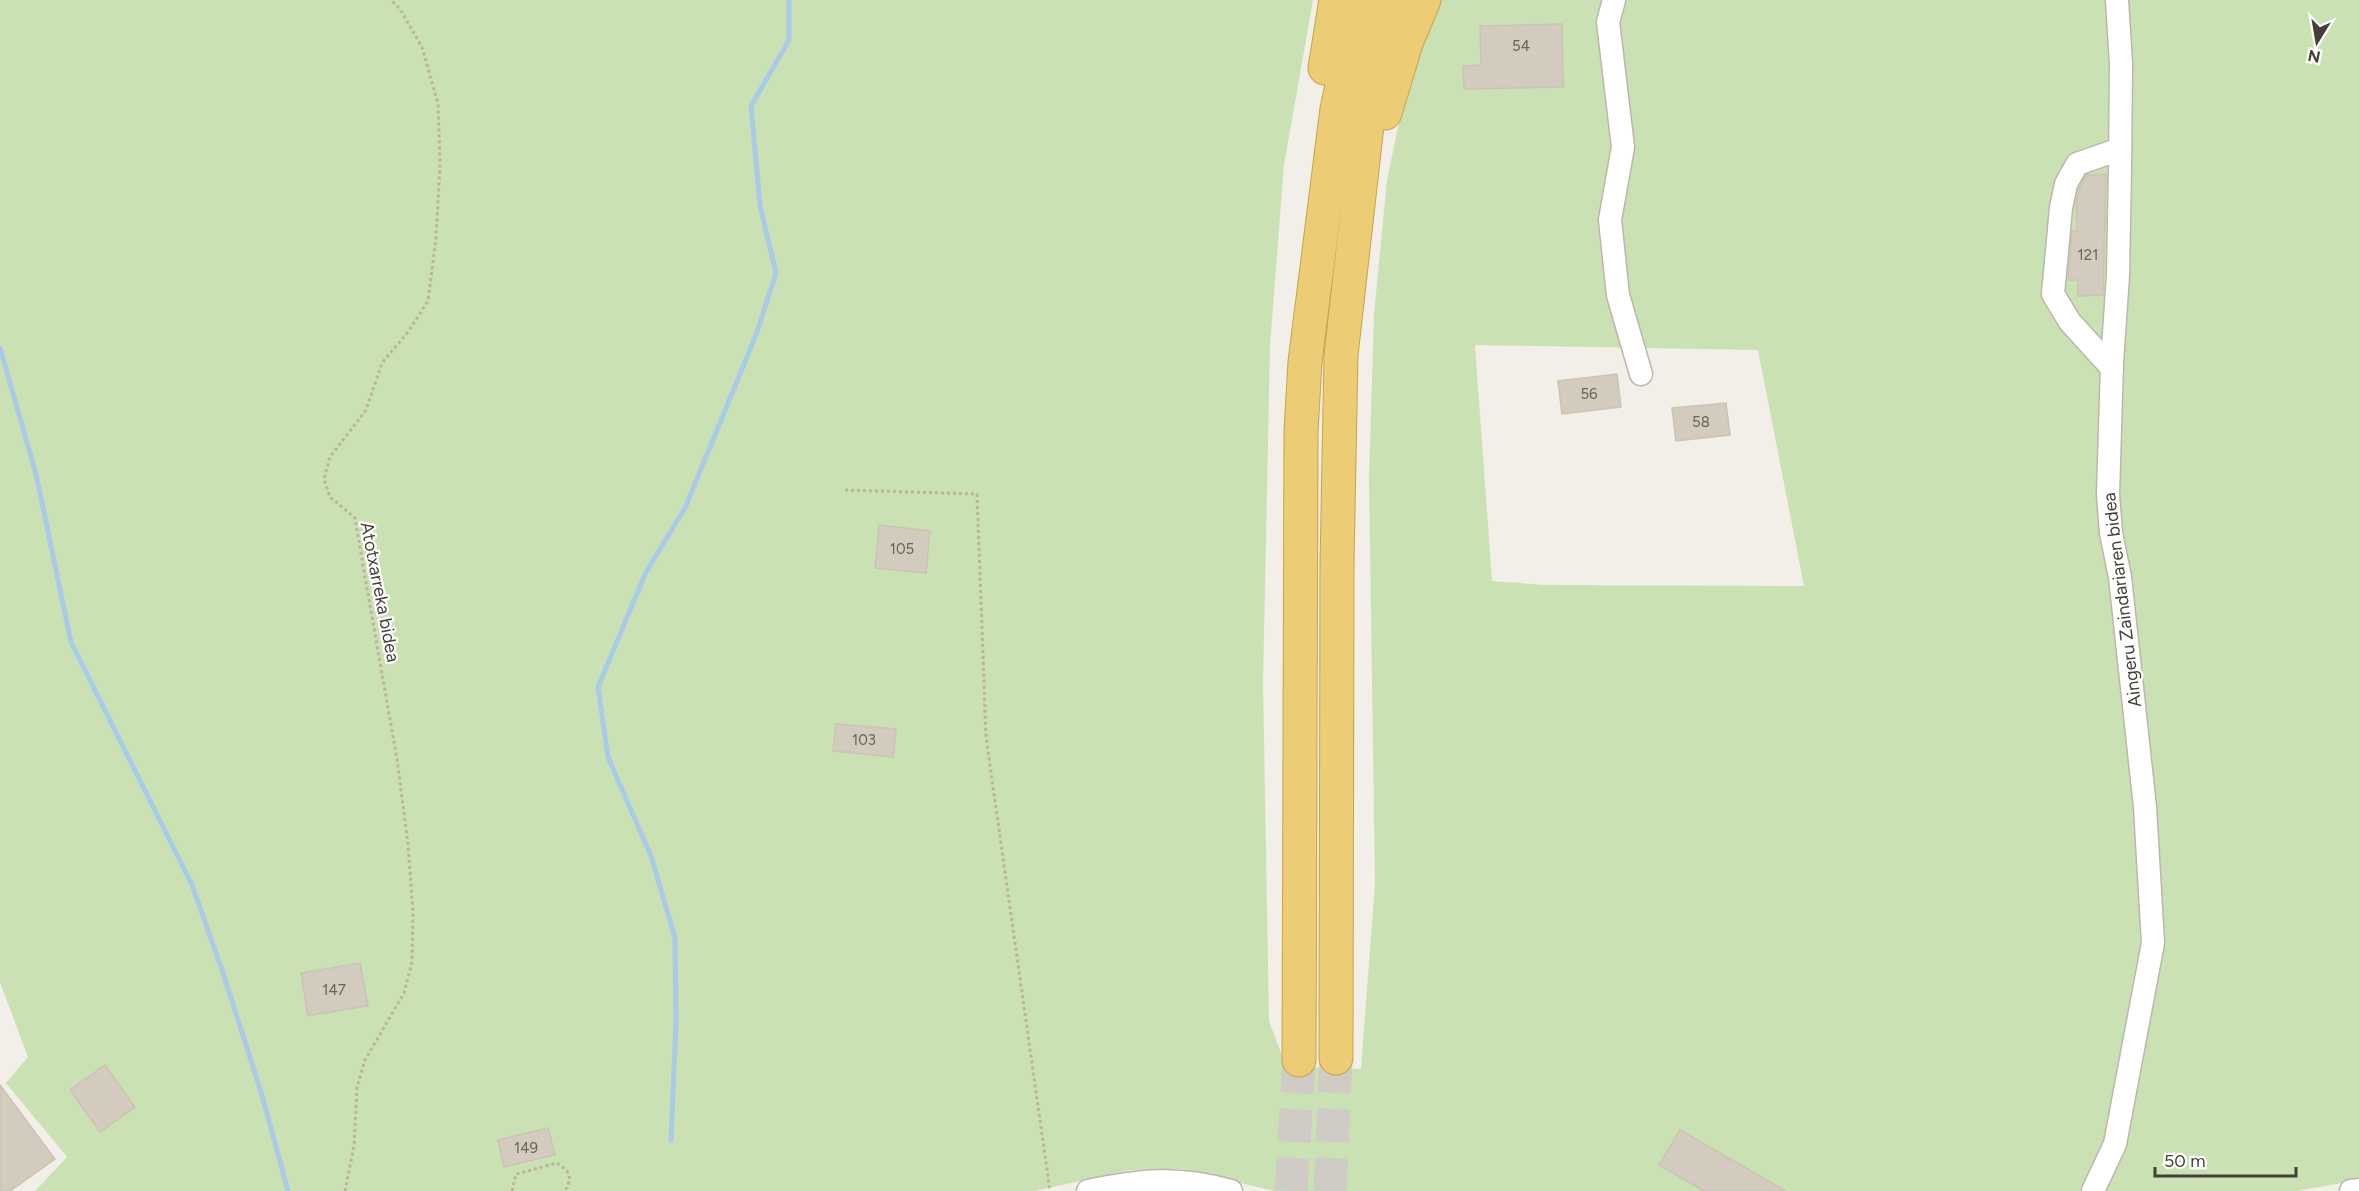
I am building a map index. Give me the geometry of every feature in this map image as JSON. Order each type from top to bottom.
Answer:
[{"type":"highway","points":[[1305,362],[1303,242],[1336,0]]},
{"type":"highway","points":[[1299,1060],[1301,431],[1305,362],[1338,109],[1361,0]]},
{"type":"highway","points":[[1336,1058],[1337,564],[1341,355],[1372,81],[1389,0]]},
{"type":"highway","points":[[1359,195],[1406,43],[1424,0]]},
{"type":"street","points":[[1614,0],[1608,22],[1623,147],[1610,220],[1618,294],[1641,374]]},
{"type":"street","name":"Aingeru Zaindariaren bidea","points":[[2093,1191],[2115,1144],[2153,943],[2145,807],[2120,577],[2111,533],[2108,495],[2118,275],[2121,64],[2117,0]]},
{"type":"street","points":[[2112,368],[2070,322],[2053,294],[2061,208],[2066,184],[2077,164],[2120,149]]},
{"type":"street","points":[[1088,1191],[1124,1184],[1171,1180],[1231,1191]]},
{"type":"street","points":[[2351,1191],[2359,1190]]},
{"type":"path","name":"Atotxarreka bidea","points":[[345,1191],[354,1146],[357,1087],[365,1060],[404,993],[412,962],[413,912],[408,844],[397,759],[355,518],[330,497],[324,479],[330,457],[366,410],[382,363],[408,332],[428,301],[440,164],[438,104],[422,47],[400,9],[391,0]]},
{"type":"path","points":[[845,490],[977,494],[986,737],[1050,1191]]},
{"type":"path","points":[[512,1191],[516,1174],[557,1163],[567,1171],[570,1179],[567,1188],[562,1191]]},
{"type":"green space","points":[[0,0],[1313,0],[1284,165],[1270,345],[1263,683],[1269,1021],[1286,1066],[1361,1069],[1375,883],[1369,478],[1374,314],[1387,180],[1406,89],[1436,12],[1423,0],[2359,0],[2359,1180],[2297,1191],[1274,1191],[1182,1169],[1130,1170],[1035,1191],[35,1191],[67,1157],[6,1083],[28,1057],[0,982]],"holes":[[[1475,345],[1758,350],[1804,586],[1544,585],[1492,581]]]},
{"type":"building","points":[[1562,24],[1563,87],[1464,89],[1463,66],[1481,65],[1480,26]]},
{"type":"building","points":[[2106,174],[2103,295],[2078,296],[2078,280],[2068,280],[2072,231],[2077,231],[2076,202],[2086,175]]},
{"type":"building","points":[[1617,374],[1621,407],[1562,414],[1558,381]]},
{"type":"building","points":[[1726,403],[1730,435],[1676,441],[1672,408]]},
{"type":"building","points":[[879,525],[930,531],[926,573],[875,568]]},
{"type":"building","points":[[836,724],[896,729],[893,757],[833,751]]},
{"type":"building","points":[[360,963],[368,1006],[308,1016],[301,973]]},
{"type":"building","points":[[105,1065],[135,1107],[100,1132],[70,1090]]},
{"type":"building","points":[[0,1085],[55,1159],[10,1191],[0,1191]]},
{"type":"building","points":[[548,1128],[555,1155],[504,1167],[498,1140]]},
{"type":"building","points":[[1680,1130],[1786,1191],[1704,1191],[1659,1165]]},
{"type":"waterway","points":[[671,1140],[676,1022],[675,938],[651,856],[608,757],[598,687],[646,572],[685,508],[756,335],[776,273],[760,205],[751,106],[789,40],[789,0]]},
{"type":"waterway","points":[[0,348],[36,474],[71,642],[192,885],[262,1095],[288,1191]]},
{"type":"tunnel","points":[[1330,1191],[1336,1058]]},
{"type":"tunnel","points":[[1291,1191],[1299,1060]]}]
